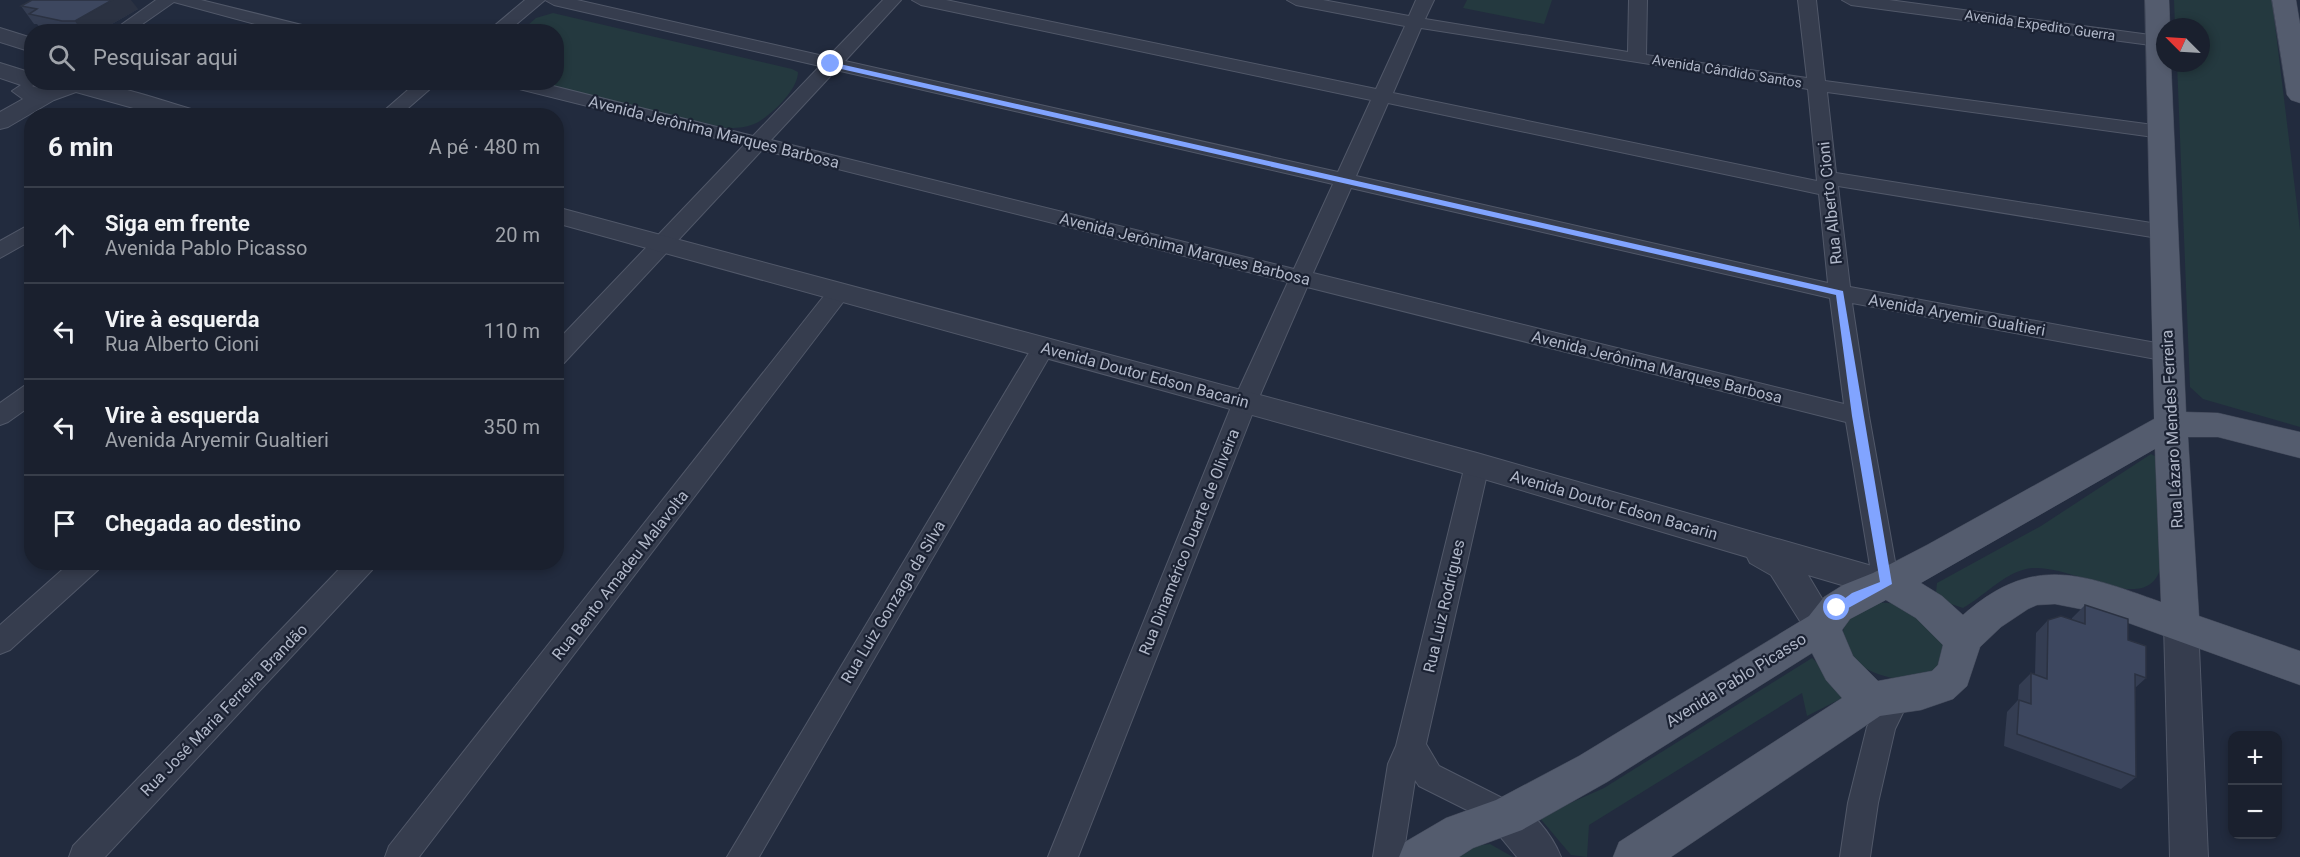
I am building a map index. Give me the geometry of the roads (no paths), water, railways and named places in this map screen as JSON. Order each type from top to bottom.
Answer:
[{"type":"main road","name":"Rua Lázaro Mendes Ferreira","points":[[2157,0],[2157,18]]},
{"type":"main road","points":[[2284,0],[2300,95]]},
{"type":"main road","name":"Rua Lázaro Mendes Ferreira","points":[[2159,72],[2167,353],[2181,624]]},
{"type":"main road","points":[[2172,424],[2218,425],[2300,445]]},
{"type":"main road","name":"Avenida Pablo Picasso","points":[[1420,857],[1461,832],[1507,816],[1593,769],[1822,627],[1837,608],[1856,596],[1886,584],[2172,424]]},
{"type":"main road","points":[[1886,584],[1914,595],[1940,616],[1963,641]]},
{"type":"main road","points":[[1634,857],[1885,697],[1927,692],[1948,683],[1960,662],[1963,641],[1987,617],[2024,593],[2044,589],[2090,595],[2181,624],[2245,650],[2300,668]]},
{"type":"main road","points":[[1822,627],[1828,652],[1848,679],[1885,697]]},
{"type":"street","points":[[131,24],[167,0]]},
{"type":"street","points":[[505,24],[536,0]]},
{"type":"street","name":"Avenida Aryemir Gualtieri","points":[[554,0],[1840,293],[2167,353]]},
{"type":"street","points":[[564,348],[891,0]]},
{"type":"street","points":[[921,0],[1828,184],[2164,232]]},
{"type":"street","name":"Avenida Cândido Santos","points":[[1296,0],[1415,23],[1818,86],[2161,132]]},
{"type":"street","name":"Rua Dinamérico Duarte de Oliveira","points":[[1063,857],[1245,402],[1425,0]]},
{"type":"street","points":[[1637,57],[1638,0]]},
{"type":"street","name":"Rua Alberto Cioni","points":[[1807,0],[1840,293],[1857,416],[1886,584]]},
{"type":"street","name":"Avenida Expedito Guerra","points":[[1851,0],[2156,41]]},
{"type":"street","points":[[156,24],[187,1],[277,24]]},
{"type":"street","points":[[0,35],[24,42]]},
{"type":"street","points":[[0,69],[24,81]]},
{"type":"street","points":[[0,107],[27,90]]},
{"type":"street","points":[[0,122],[29,90]]},
{"type":"street","points":[[99,90],[162,108]]},
{"type":"street","points":[[397,108],[419,90]]},
{"type":"street","name":"Avenida Jerônima Marques Barbosa","points":[[545,90],[1857,416]]},
{"type":"street","name":"Avenida Doutor Edson Bacarin","points":[[564,217],[1477,465],[1886,584]]},
{"type":"street","points":[[0,251],[24,235]]},
{"type":"street","name":"Rua Bento Amadeu Malavolta","points":[[400,857],[839,292]]},
{"type":"street","name":"Rua Luiz Gonzaga da Silva","points":[[742,857],[1044,347]]},
{"type":"street","points":[[0,416],[24,398]]},
{"type":"street","name":"Rua Luiz Rodrigues","points":[[1388,857],[1403,764],[1411,746],[1477,465]]},
{"type":"street","name":"Avenida Doutor Edson Bacarin","points":[[1733,539],[1783,565],[1811,606],[1822,627]]},
{"type":"street","points":[[0,642],[80,570]]},
{"type":"street","name":"Rua José Maria Ferreira Brandão","points":[[84,857],[355,570]]},
{"type":"street","name":"Rua Lázaro Mendes Ferreira","points":[[2181,624],[2189,857]]},
{"type":"street","points":[[1855,857],[1863,803],[1881,727],[1885,697]]},
{"type":"street","points":[[1411,746],[1429,776],[1507,816],[1542,857]]}]
